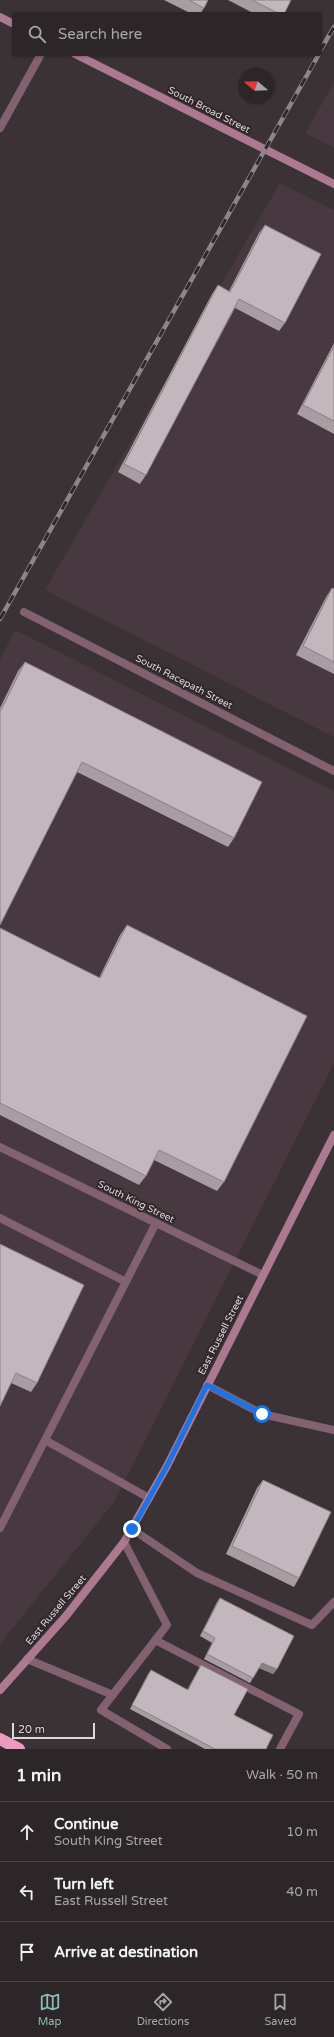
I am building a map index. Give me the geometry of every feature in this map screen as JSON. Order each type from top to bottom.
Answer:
[{"type":"highway","points":[[0,1739],[19,1749]]},
{"type":"street","points":[[0,17],[12,23]]},
{"type":"street","points":[[0,128],[40,56]]},
{"type":"street","name":"South Broad Street","points":[[79,56],[334,184]]},
{"type":"street","name":"South Racepath Street","points":[[24,612],[334,771]]},
{"type":"street","name":"East Russell Street","points":[[0,1690],[66,1616],[124,1542],[132,1529],[334,1135]]},
{"type":"street","name":"South King Street","points":[[0,1146],[263,1275]]},
{"type":"street","points":[[0,1218],[126,1282]]},
{"type":"street","points":[[0,1528],[156,1223]]},
{"type":"street","points":[[207,1385],[262,1414],[334,1430]]},
{"type":"street","points":[[45,1440],[149,1498]]},
{"type":"street","points":[[132,1529],[197,1573],[312,1625],[334,1602]]},
{"type":"street","points":[[124,1542],[167,1625],[101,1710],[167,1749]]},
{"type":"street","points":[[155,1640],[299,1714],[280,1749]]},
{"type":"street","points":[[27,1659],[113,1695]]},
{"type":"shaded area","points":[[334,83],[334,148],[305,133]]},
{"type":"shaded area","points":[[280,183],[334,210],[334,737],[45,590]]},
{"type":"shaded area","points":[[15,630],[334,791],[334,1063],[114,1502],[0,1644],[0,660]]},
{"type":"building","points":[[189,0],[208,0],[204,8]]},
{"type":"building","points":[[252,0],[291,0],[285,12],[276,12]]},
{"type":"building","points":[[265,225],[321,254],[285,323],[239,299],[146,475],[124,464],[218,285],[230,292]]},
{"type":"building","points":[[334,346],[334,421],[303,405]]},
{"type":"building","points":[[332,588],[334,589],[334,662],[303,646]]},
{"type":"building","points":[[25,662],[262,782],[234,838],[82,762],[0,925],[0,712]]},
{"type":"building","points":[[127,925],[307,1016],[224,1182],[159,1150],[146,1176],[0,1103],[0,928],[100,978]]},
{"type":"building","points":[[0,1244],[84,1285],[37,1383],[16,1373],[0,1406]]},
{"type":"building","points":[[263,1480],[331,1512],[299,1578],[232,1546]]},
{"type":"building","points":[[220,1598],[294,1636],[277,1669],[262,1663],[253,1678],[207,1654],[215,1638],[203,1631]]},
{"type":"building","points":[[201,1665],[248,1689],[234,1715],[273,1735],[266,1749],[215,1749],[132,1705],[151,1670],[188,1690]]},
{"type":"railway","points":[[322,48],[334,27]]},
{"type":"railway","points":[[0,619],[318,56]]},
{"type":"route","points":[[132,1529],[167,1466],[207,1385],[262,1414]]}]
